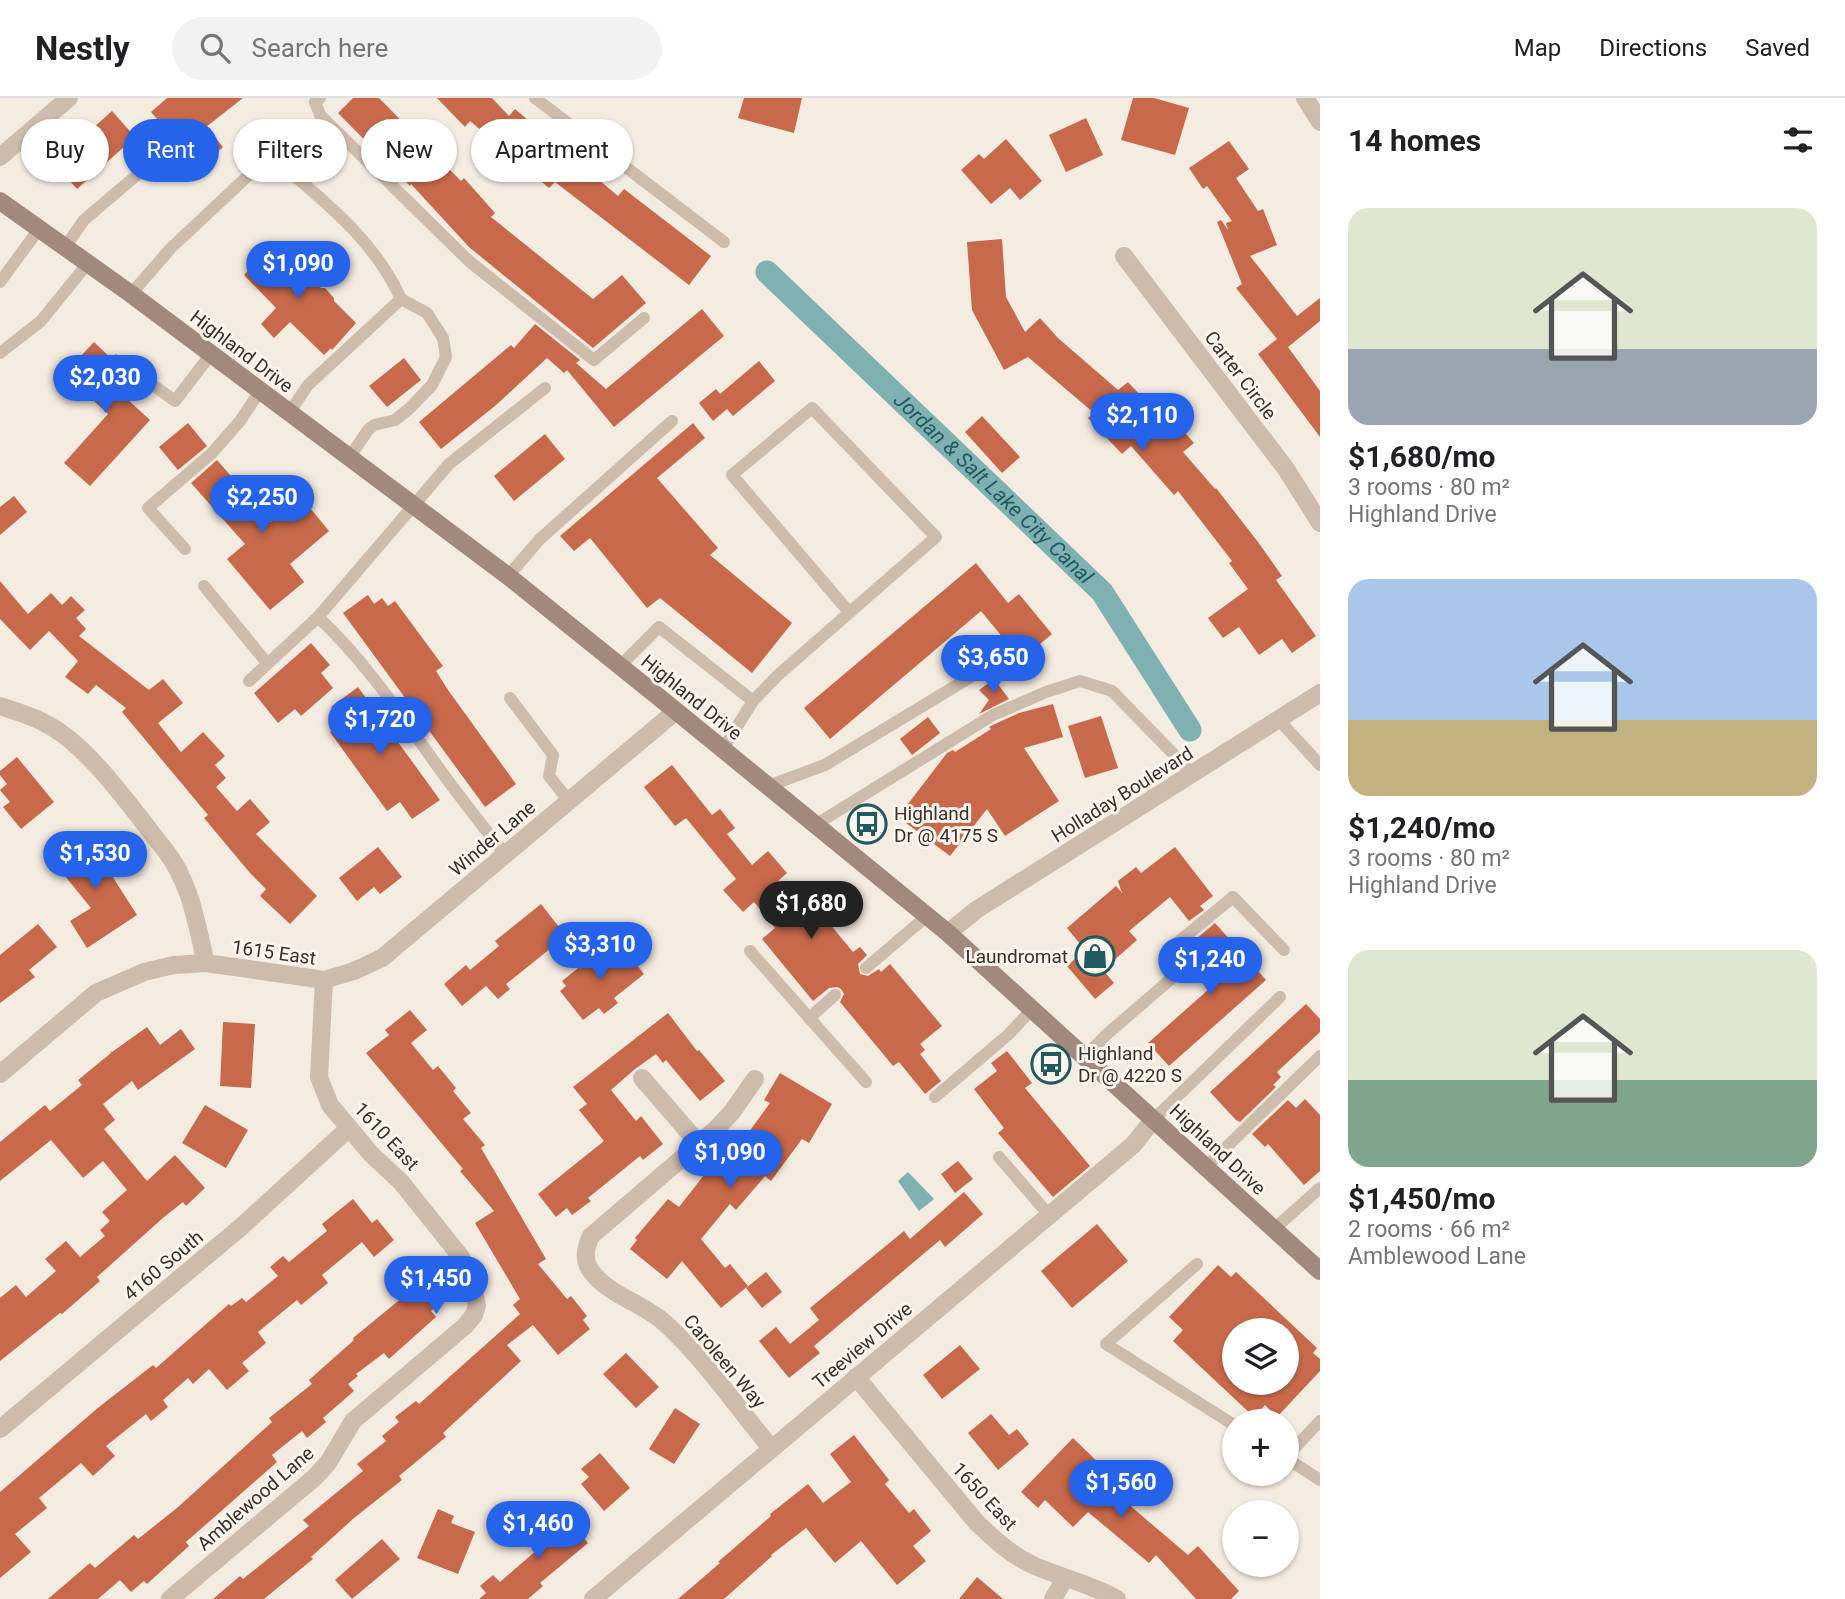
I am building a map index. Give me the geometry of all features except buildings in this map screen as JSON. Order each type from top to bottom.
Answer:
[{"type":"main road","name":"Highland Drive","points":[[0,201],[131,294],[508,576],[677,711],[948,933],[1320,1271]]},
{"type":"street","points":[[0,157],[69,98]]},
{"type":"street","points":[[1305,98],[1320,122]]},
{"type":"street","name":"Carter Circle","points":[[1124,256],[1286,469],[1320,523]]},
{"type":"street","name":"Holladay Boulevard","points":[[948,933],[976,910],[1320,693]]},
{"type":"street","name":"1615 East","points":[[0,706],[25,713],[55,729],[77,746],[117,791],[177,866],[185,882],[206,963],[324,980]]},
{"type":"street","name":"Winder Lane","points":[[324,980],[354,971],[382,958],[677,711]]},
{"type":"street","points":[[0,1074],[96,993],[144,972],[174,965],[206,963]]},
{"type":"street","name":"1610 East","points":[[324,980],[318,1077],[330,1105],[348,1129],[401,1182],[449,1240],[469,1274],[477,1305]]},
{"type":"street","points":[[642,1078],[699,1144],[733,1112],[755,1079]]},
{"type":"street","name":"Treeview Drive","points":[[593,1599],[1133,1144],[1154,1119]]},
{"type":"street","name":"4160 South","points":[[0,1429],[242,1227],[348,1129]]},
{"type":"street","name":"Caroleen Way","points":[[699,1144],[591,1236],[586,1251],[587,1264],[593,1274],[610,1288],[665,1322],[771,1448]]},
{"type":"street","name":"Amblewood Lane","points":[[170,1599],[314,1478],[328,1463],[353,1421],[465,1326],[474,1315],[477,1305]]},
{"type":"street","name":"1650 East","points":[[856,1377],[984,1530],[1014,1555],[1065,1578],[1102,1590],[1117,1599]]},
{"type":"street","points":[[1053,1599],[1065,1578]]},
{"type":"lane","points":[[320,98],[315,102],[320,115],[470,262],[594,360],[644,318]]},
{"type":"lane","points":[[535,98],[724,242]]},
{"type":"lane","points":[[131,294],[171,248],[270,155],[346,219],[393,279],[401,299],[427,313],[443,338],[446,357],[432,385],[395,420],[374,425],[368,430],[349,458]]},
{"type":"lane","points":[[65,247],[84,220],[129,182]]},
{"type":"lane","points":[[0,282],[39,229]]},
{"type":"lane","points":[[0,354],[41,321],[88,263]]},
{"type":"lane","points":[[289,413],[308,385],[401,299]]},
{"type":"lane","points":[[142,377],[175,401],[211,354]]},
{"type":"lane","points":[[249,681],[318,617],[449,464],[545,388]]},
{"type":"lane","points":[[185,549],[148,508],[212,453],[240,421],[260,391]]},
{"type":"lane","points":[[723,749],[753,701],[777,676],[936,537],[812,408],[732,475],[849,612]]},
{"type":"lane","points":[[508,576],[540,539],[672,421]]},
{"type":"lane","points":[[204,586],[268,663]]},
{"type":"lane","points":[[318,617],[345,642],[370,673],[456,793],[505,855]]},
{"type":"lane","points":[[620,666],[659,627],[753,701]]},
{"type":"lane","points":[[768,786],[825,765],[997,661]]},
{"type":"lane","points":[[815,825],[993,715],[1080,681],[1112,691],[1193,774]]},
{"type":"lane","points":[[510,698],[553,755],[549,776],[569,800]]},
{"type":"lane","points":[[1278,719],[1320,765]]},
{"type":"lane","points":[[1085,1057],[1106,1035],[1179,972],[1171,948],[1233,897],[1284,950]]},
{"type":"lane","points":[[866,968],[926,916]]},
{"type":"lane","points":[[750,951],[866,1082]]},
{"type":"lane","points":[[808,1017],[835,995]]},
{"type":"lane","points":[[1154,1119],[1280,998]]},
{"type":"lane","points":[[935,1097],[1009,1034],[1032,1009]]},
{"type":"lane","points":[[1206,1167],[1320,1056]]},
{"type":"lane","points":[[999,1157],[1049,1215]]},
{"type":"lane","points":[[1274,1229],[1320,1188]]},
{"type":"lane","points":[[1197,1264],[1106,1344],[1222,1417]]},
{"type":"lane","points":[[1299,1443],[1320,1421]]},
{"type":"lane","points":[[1299,1466],[1320,1480]]},
{"type":"water","points":[[908,1172],[934,1199],[919,1211],[898,1181]]},
{"type":"waterway","name":"Jordan & Salt Lake City Canal","points":[[767,272],[1102,592],[1190,730]]},
{"type":"place","name":"Highland Dr @ 4175 S","points":[[867,824]]},
{"type":"place","name":"Laundromat","points":[[1095,956]]},
{"type":"place","name":"Highland Dr @ 4220 S","points":[[1051,1064]]}]
